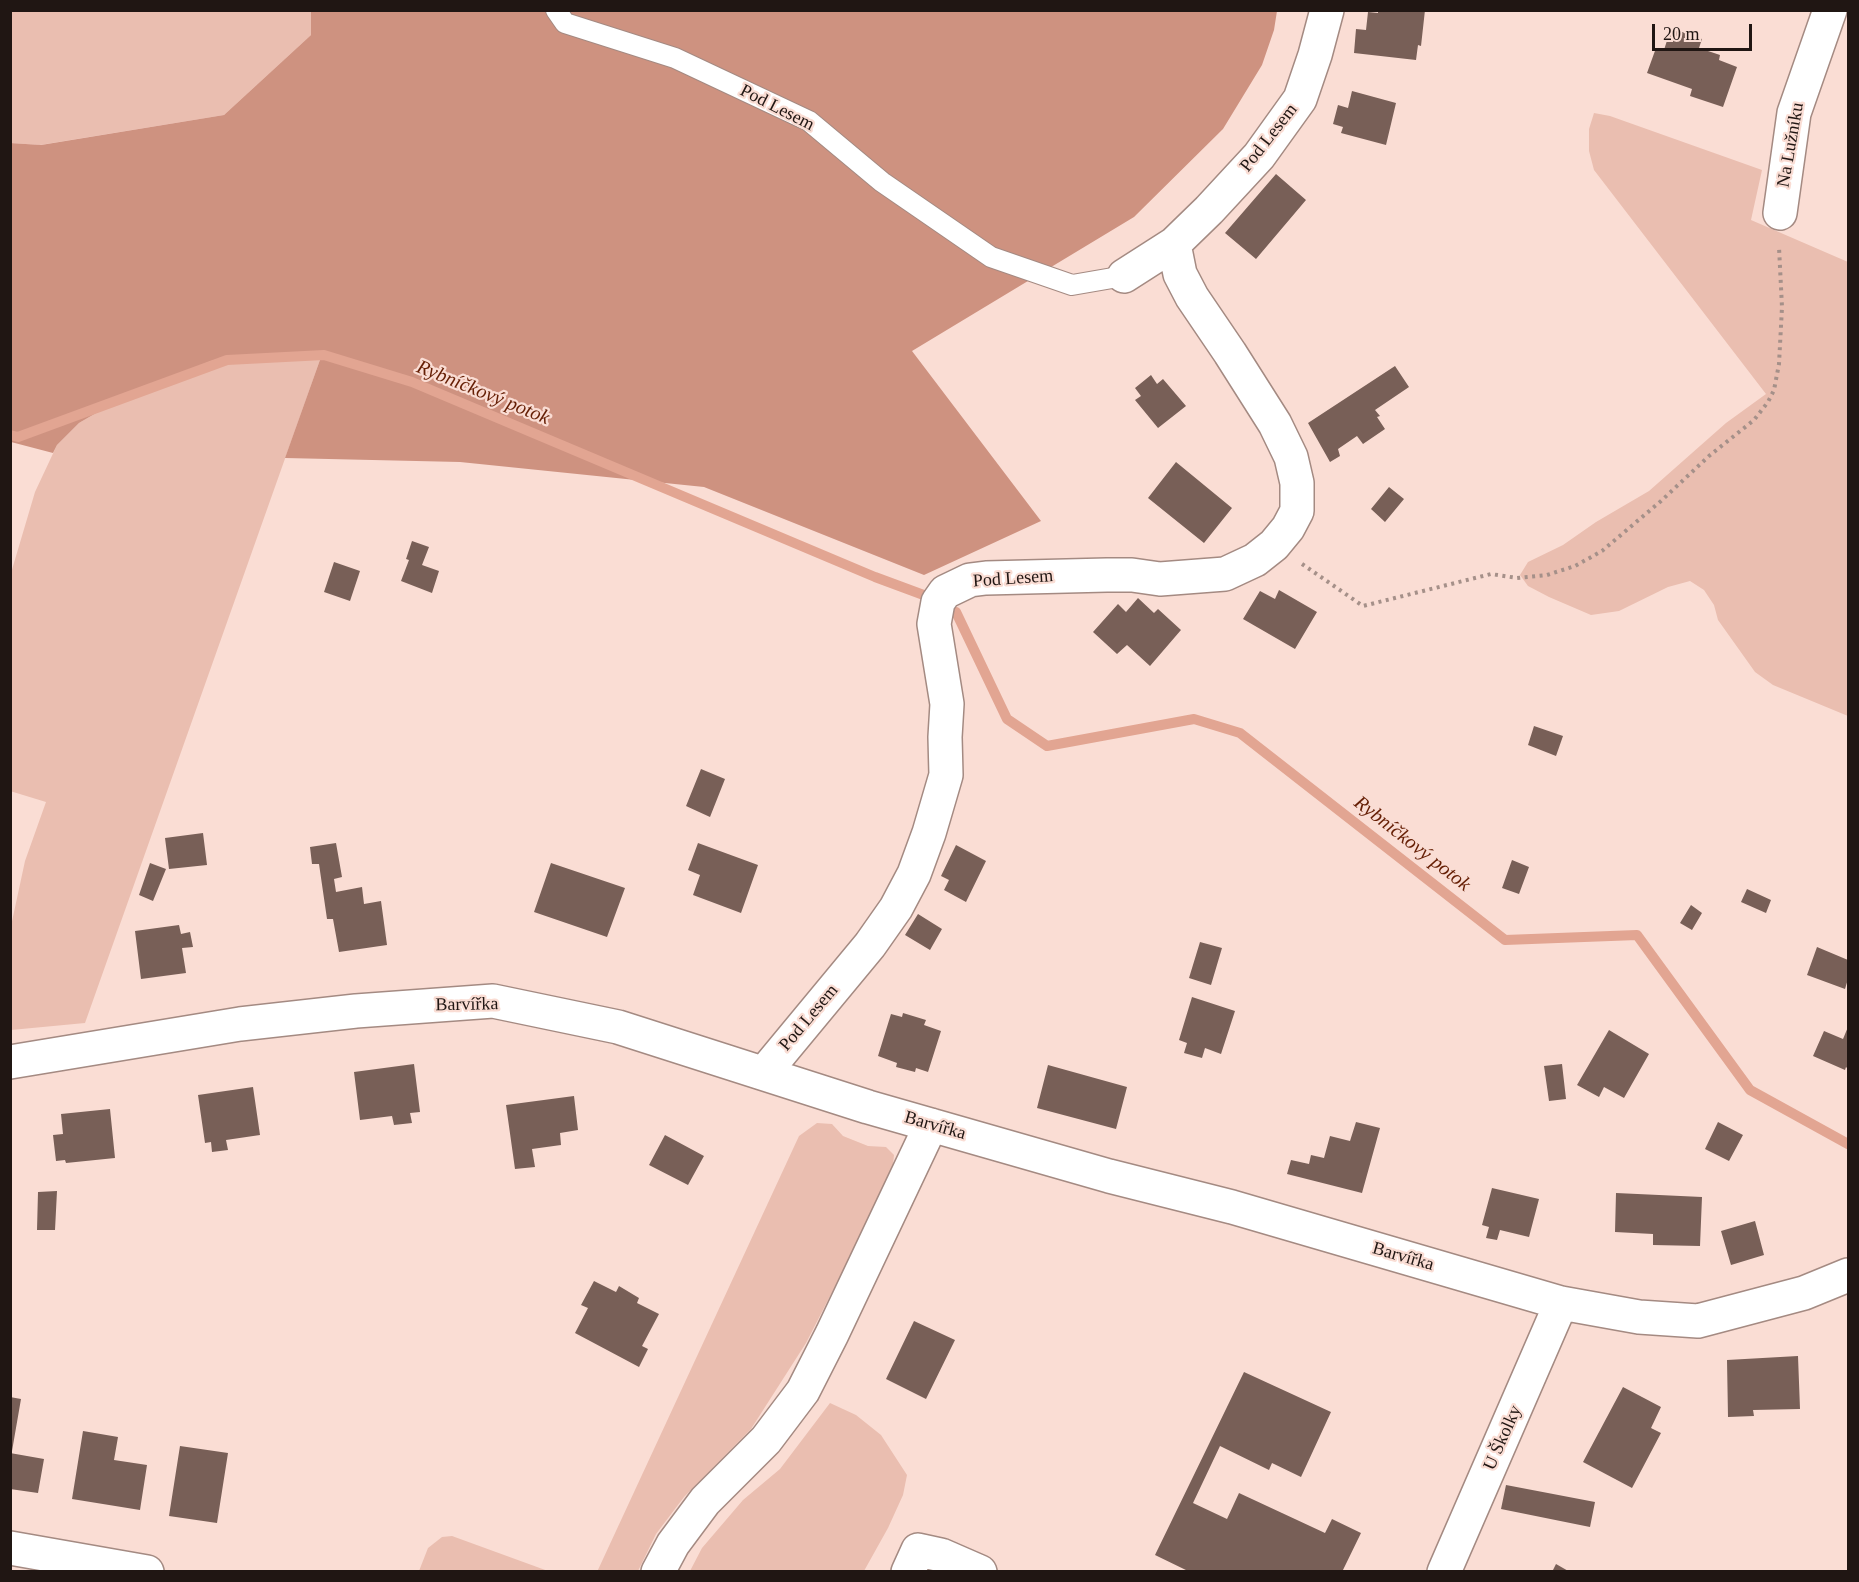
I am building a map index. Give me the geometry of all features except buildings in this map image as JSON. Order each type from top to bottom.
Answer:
[{"type":"street","name":"Pod Lesem","points":[[1124,276],[1174,244],[1209,210],[1258,156],[1300,99],[1327,10]]},
{"type":"street","name":"Na Lužníku","points":[[1780,213],[1794,113],[1830,10]]},
{"type":"street","name":"Pod Lesem","points":[[764,1073],[870,945],[896,908],[914,874],[946,775],[947,704],[934,624],[938,603],[945,592],[970,580],[986,578],[1132,575],[1160,579],[1225,574],[1255,560],[1274,545],[1288,528],[1297,511],[1297,483],[1291,457],[1270,415],[1192,297],[1180,274],[1174,244]]},
{"type":"street","name":"Barvířka","points":[[10,1062],[240,1024],[356,1011],[493,1001],[618,1027],[868,1107],[1109,1176],[1232,1207],[1562,1304],[1639,1317],[1698,1321],[1804,1293],[1848,1275]]},
{"type":"street","points":[[658,1572],[673,1544],[705,1501],[766,1440],[803,1391],[931,1125]]},
{"type":"street","name":"U Školky","points":[[1444,1572],[1562,1304]]},
{"type":"street","points":[[10,1548],[147,1572]]},
{"type":"street","points":[[908,1572],[918,1550],[940,1555],[980,1572]]},
{"type":"lane","name":"Pod Lesem","points":[[556,10],[565,22],[675,58],[809,121],[882,182],[991,257],[1072,285],[1124,276]]},
{"type":"path","points":[[1274,545],[1363,606],[1491,574],[1516,579],[1547,575],[1575,566],[1602,550],[1754,420],[1768,402],[1774,390],[1779,364],[1782,307],[1780,213]]},
{"type":"shaded area","points":[[10,11],[311,11],[311,35],[224,115],[40,145],[11,143]]},
{"type":"shaded area","points":[[311,11],[1277,11],[1274,30],[1262,65],[1223,129],[1134,217],[912,351],[1041,521],[924,575],[704,487],[460,462],[285,458],[321,357],[280,354],[211,361],[115,402],[79,423],[57,445],[53,453],[11,442],[10,143],[41,145],[224,115],[311,35]]},
{"type":"shaded area","points":[[1594,113],[1610,116],[1762,170],[1751,220],[1848,262],[1848,716],[1773,685],[1755,672],[1718,620],[1714,605],[1704,590],[1690,581],[1668,587],[1619,611],[1591,615],[1528,586],[1520,575],[1528,562],[1563,545],[1596,522],[1649,491],[1726,423],[1766,394],[1594,170],[1589,151],[1589,129]]},
{"type":"shaded area","points":[[280,354],[321,357],[85,1023],[11,1030],[11,926],[25,861],[46,802],[10,791],[11,573],[35,492],[57,445],[79,423],[115,402],[211,361]]},
{"type":"shaded area","points":[[817,1123],[832,1124],[843,1136],[868,1146],[886,1147],[894,1155],[892,1175],[806,1343],[751,1429],[684,1497],[656,1534],[638,1571],[597,1572],[799,1136]]},
{"type":"shaded area","points":[[830,1403],[856,1415],[881,1435],[907,1475],[903,1495],[864,1571],[690,1571],[702,1548],[743,1500],[780,1469]]},
{"type":"shaded area","points":[[452,1536],[548,1571],[419,1571],[428,1548],[442,1537]]},
{"type":"waterway","name":"Rybníčkový potok","points":[[10,435],[18,437],[227,360],[324,355],[412,382],[875,577],[929,597]]},
{"type":"waterway","name":"Rybníčkový potok","points":[[956,612],[1007,719],[1047,746],[1194,719],[1240,733],[1505,940],[1637,935],[1750,1090],[1848,1144]]}]
